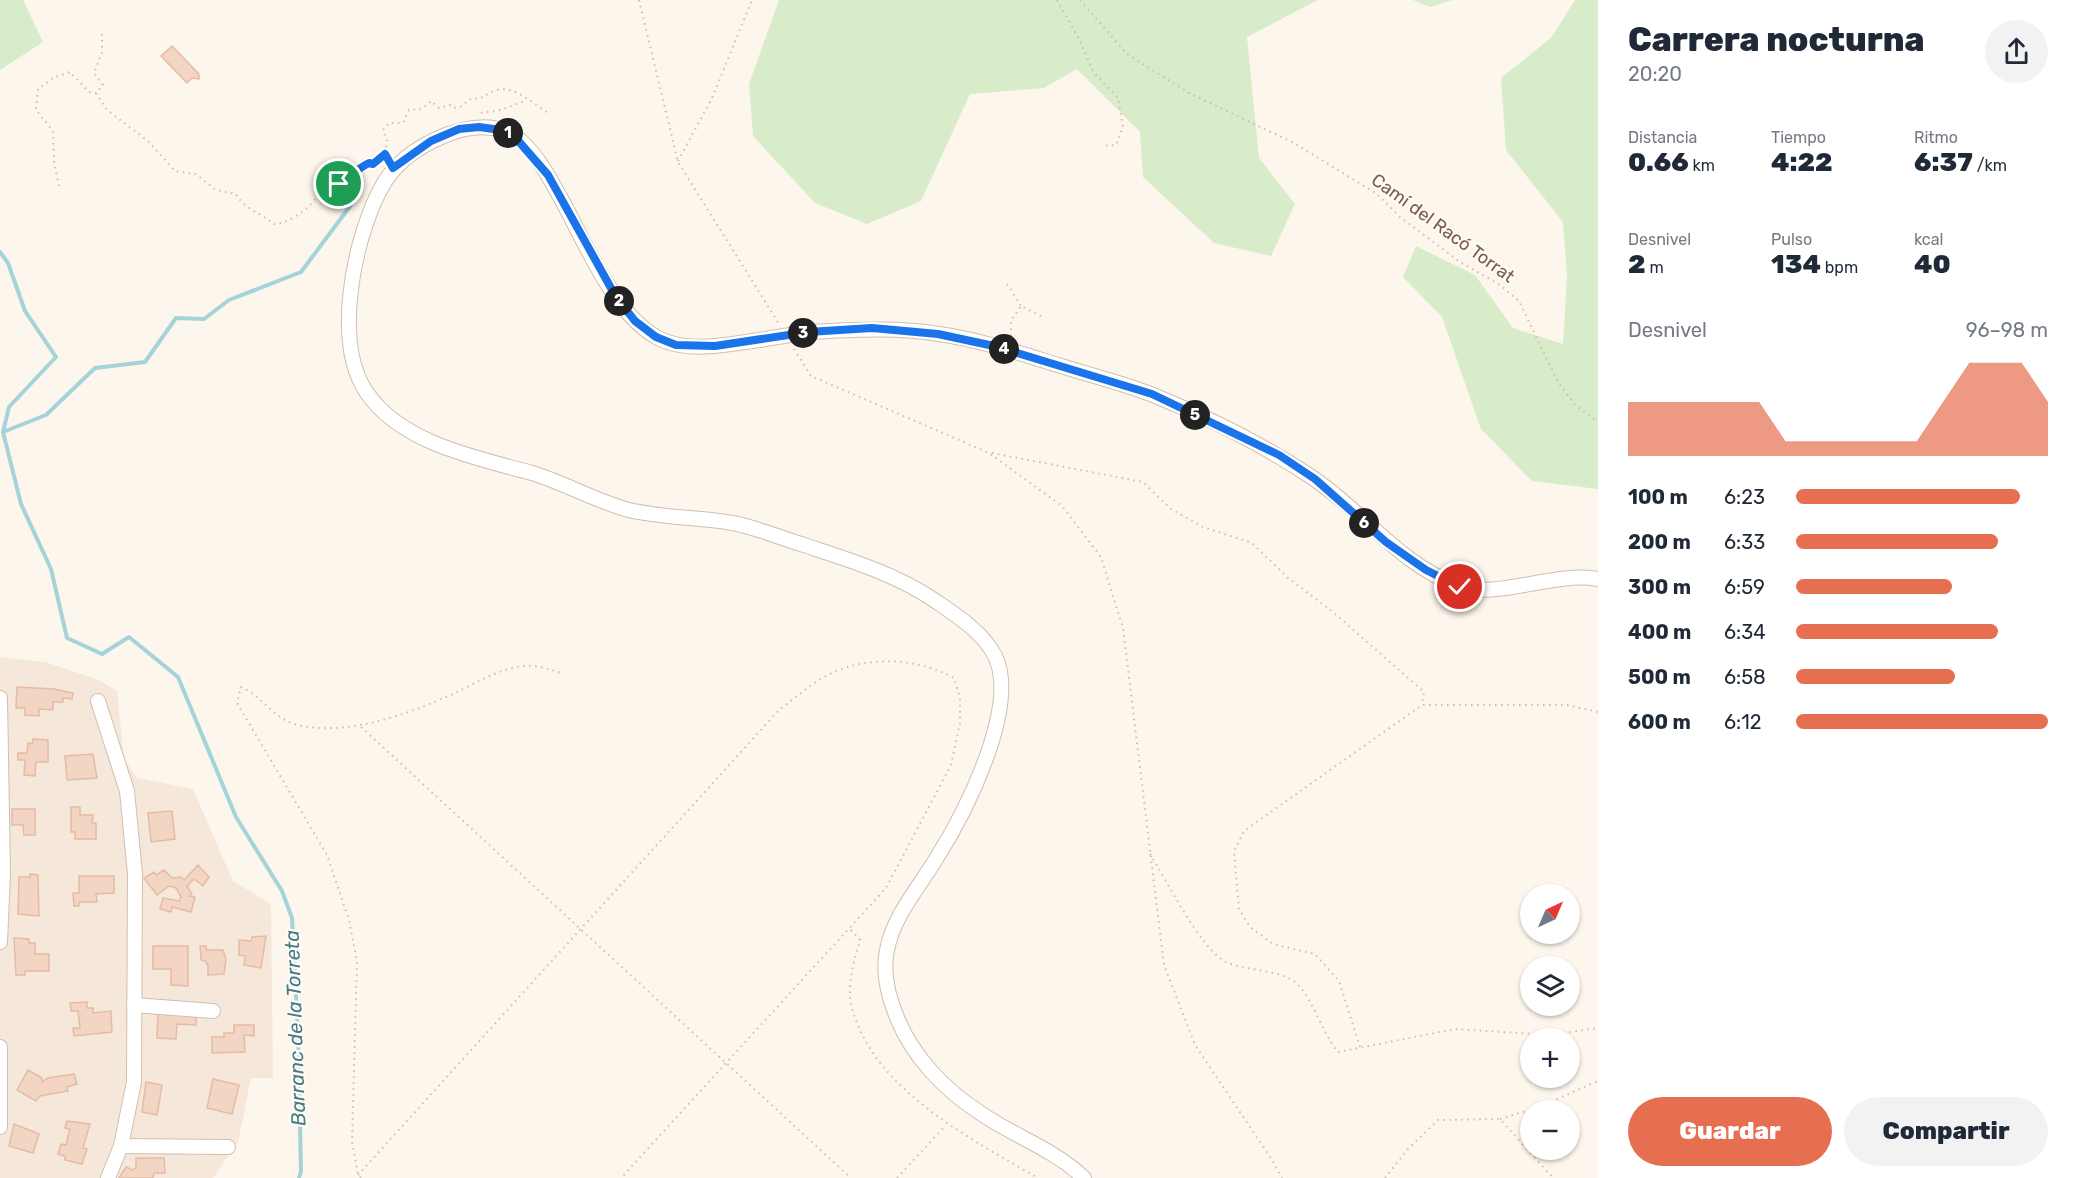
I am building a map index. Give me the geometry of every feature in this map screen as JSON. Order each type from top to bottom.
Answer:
[{"type":"street","points":[[1084,1178],[1053,1154],[979,1112],[924,1064],[897,1018],[888,989],[885,965],[887,944],[901,914],[945,846],[972,794],[990,745],[1001,703],[1002,678],[996,658],[986,643],[965,623],[931,598],[899,580],[849,560],[739,524],[635,512],[588,498],[537,475],[475,460],[437,445],[395,420],[369,397],[355,370],[348,336],[350,294],[368,220],[378,195],[393,168],[431,141],[459,129],[479,127],[514,136],[548,175],[616,297],[635,321],[656,337],[676,345],[715,346],[808,332],[872,328],[938,334],[1011,351],[1152,394],[1279,455],[1315,479],[1386,542],[1426,570],[1460,587],[1484,590],[1553,578],[1598,579]]},
{"type":"street","points":[[0,698],[3,874],[0,942]]},
{"type":"street","points":[[98,701],[127,791],[135,874],[134,1082],[122,1146],[108,1178]]},
{"type":"street","points":[[134,1005],[213,1011]]},
{"type":"street","points":[[0,1047],[0,1128]]},
{"type":"street","points":[[122,1146],[228,1147]]},
{"type":"path","points":[[639,0],[678,162],[783,331]]},
{"type":"path","points":[[678,162],[712,98],[752,0]]},
{"type":"path","points":[[1057,0],[1080,39],[1094,73],[1118,98],[1123,127],[1116,145],[1101,146]]},
{"type":"path","name":"Camí del Racó Torrat","points":[[1080,0],[1127,54],[1189,93],[1294,144],[1368,189],[1400,217],[1452,255],[1500,285],[1519,301],[1558,382],[1575,405],[1598,422]]},
{"type":"path","points":[[96,93],[103,85],[94,73],[102,52],[102,34]]},
{"type":"path","points":[[59,186],[54,162],[53,131],[36,110],[38,89],[53,78],[70,72],[89,92],[96,93],[107,110],[148,141],[176,171],[196,174],[216,190],[236,194],[245,205],[254,208],[274,224],[285,222],[309,207],[325,185],[330,182],[339,184],[351,178],[356,170],[369,163],[373,164],[385,154]]},
{"type":"path","points":[[393,168],[385,154],[387,141],[383,130],[389,123],[403,123],[409,110],[422,109],[431,100],[439,108],[450,105],[453,108],[460,107],[472,98],[481,99],[500,88],[513,90],[548,113]]},
{"type":"path","points":[[1007,284],[1022,306],[1041,316]]},
{"type":"path","points":[[1011,351],[1011,321],[1022,306]]},
{"type":"path","points":[[789,340],[811,376],[989,453],[1062,506],[1101,557],[1123,628],[1164,965],[1195,1045],[1282,1178]]},
{"type":"path","points":[[989,453],[1143,482],[1171,509],[1203,527],[1252,543],[1287,577],[1333,612],[1424,692],[1422,705]]},
{"type":"path","points":[[360,1177],[779,710],[824,676],[852,665],[892,661],[934,667],[954,678],[960,698],[960,723],[951,765],[886,888],[621,1178]]},
{"type":"path","points":[[360,1177],[352,1141],[357,962],[349,920],[327,855],[237,703],[241,687],[256,694],[280,719],[291,723],[303,726],[359,726],[392,717],[452,694],[495,673],[534,666],[562,673]]},
{"type":"path","points":[[1360,1047],[1339,981],[1315,954],[1273,944],[1250,927],[1239,909],[1234,851],[1244,831],[1422,705],[1568,705],[1598,712]]},
{"type":"path","points":[[359,726],[851,1178]]},
{"type":"path","points":[[1149,852],[1202,939],[1224,961],[1293,980],[1313,1008],[1327,1040],[1338,1052],[1455,1029],[1550,1035],[1598,1028]]},
{"type":"path","points":[[1385,1178],[1408,1149],[1438,1120],[1500,1119],[1539,1107],[1598,1081]]},
{"type":"path","points":[[1500,1119],[1553,1178]]},
{"type":"path","points":[[897,1178],[946,1124]]},
{"type":"shaded area","points":[[0,657],[45,662],[99,680],[117,691],[124,759],[137,778],[193,789],[233,881],[271,904],[273,1078],[251,1078],[238,1142],[213,1178],[0,1178]]},
{"type":"green space","points":[[0,0],[23,0],[43,42],[0,70]]},
{"type":"green space","points":[[779,0],[1318,0],[1247,37],[1259,158],[1295,204],[1271,256],[1214,243],[1143,177],[1140,132],[1077,69],[1044,88],[970,94],[921,201],[867,224],[815,203],[753,136],[749,84]]},
{"type":"green space","points":[[1413,0],[1452,0],[1430,7]]},
{"type":"green space","points":[[1575,0],[1598,0],[1598,489],[1532,481],[1481,429],[1442,317],[1403,277],[1416,246],[1475,275],[1513,328],[1563,344],[1567,277],[1563,222],[1506,150],[1501,78],[1551,38]]},
{"type":"building","points":[[172,46],[199,74],[199,79],[192,78],[187,83],[161,56]]},
{"type":"building","points":[[17,687],[54,689],[73,693],[72,699],[63,698],[63,702],[53,702],[53,710],[39,709],[39,716],[25,715],[25,708],[16,708]]},
{"type":"building","points":[[33,739],[48,740],[48,762],[36,762],[35,776],[24,775],[25,760],[18,760],[18,753],[27,753],[28,743],[32,744]]},
{"type":"building","points":[[93,754],[97,778],[67,780],[65,756]]},
{"type":"building","points":[[71,807],[80,807],[80,815],[93,815],[92,823],[96,823],[96,839],[75,839],[75,832],[71,832]]},
{"type":"building","points":[[12,809],[35,809],[35,835],[24,835],[23,825],[12,825]]},
{"type":"building","points":[[172,811],[175,839],[151,842],[148,813]]},
{"type":"building","points":[[198,865],[209,877],[203,886],[194,879],[187,886],[192,894],[189,896],[195,897],[191,912],[172,907],[171,912],[160,909],[163,898],[179,901],[181,897],[176,888],[169,886],[157,895],[144,878],[154,872],[156,875],[164,870],[172,878],[181,877],[184,880]]},
{"type":"building","points":[[30,874],[38,875],[39,916],[18,914],[19,877],[30,877]]},
{"type":"building","points":[[79,876],[114,876],[114,893],[96,894],[97,902],[79,902],[79,906],[74,906],[73,893],[79,893]]},
{"type":"building","points":[[266,936],[261,968],[244,965],[245,956],[239,955],[239,940],[251,941],[252,937]]},
{"type":"building","points":[[14,938],[29,939],[29,943],[35,943],[35,954],[49,954],[49,971],[25,971],[25,975],[16,975]]},
{"type":"building","points":[[153,946],[188,946],[188,986],[171,985],[171,969],[153,969]]},
{"type":"building","points":[[200,946],[206,946],[206,950],[223,950],[226,959],[224,974],[208,975],[208,965],[201,960]]},
{"type":"building","points":[[87,1002],[87,1008],[93,1008],[93,1013],[111,1011],[112,1032],[74,1036],[73,1028],[80,1028],[78,1011],[71,1011],[70,1003]]},
{"type":"building","points":[[158,1014],[196,1016],[196,1025],[177,1024],[176,1039],[157,1038]]},
{"type":"building","points":[[234,1025],[254,1025],[254,1036],[244,1035],[245,1052],[212,1053],[212,1037],[224,1037],[224,1033],[234,1033]]},
{"type":"building","points":[[28,1070],[42,1078],[42,1082],[48,1078],[74,1074],[77,1084],[67,1087],[68,1091],[40,1096],[36,1101],[17,1090]]},
{"type":"building","points":[[213,1079],[239,1085],[232,1114],[207,1108]]},
{"type":"building","points":[[146,1082],[162,1085],[157,1115],[142,1112]]},
{"type":"building","points":[[67,1121],[90,1124],[83,1148],[87,1149],[82,1164],[65,1160],[65,1156],[58,1154],[61,1144],[66,1145],[70,1129],[65,1128]]},
{"type":"building","points":[[14,1124],[39,1134],[33,1153],[9,1146]]},
{"type":"building","points":[[136,1158],[164,1158],[165,1173],[154,1173],[153,1178],[119,1178],[126,1167],[133,1170],[136,1168]]},
{"type":"waterway","points":[[3,432],[46,415],[95,368],[145,362],[176,318],[204,319],[229,300],[301,272],[351,205]]},
{"type":"waterway","name":"Barranc de la Torreta","points":[[0,252],[8,263],[25,311],[56,357],[9,407],[3,432],[21,504],[51,569],[67,638],[102,654],[129,637],[178,677],[236,817],[282,891],[292,918],[298,1034],[301,1171],[299,1178]]},
{"type":"route","points":[[339,184],[351,178],[356,170],[369,163],[373,164],[385,154],[393,168],[431,141],[459,129],[479,127],[501,130],[514,136],[548,175],[616,297],[635,321],[656,337],[676,345],[715,346],[808,332],[872,328],[938,334],[994,346],[1152,394],[1279,455],[1315,479],[1386,542],[1426,570],[1460,587]]}]
